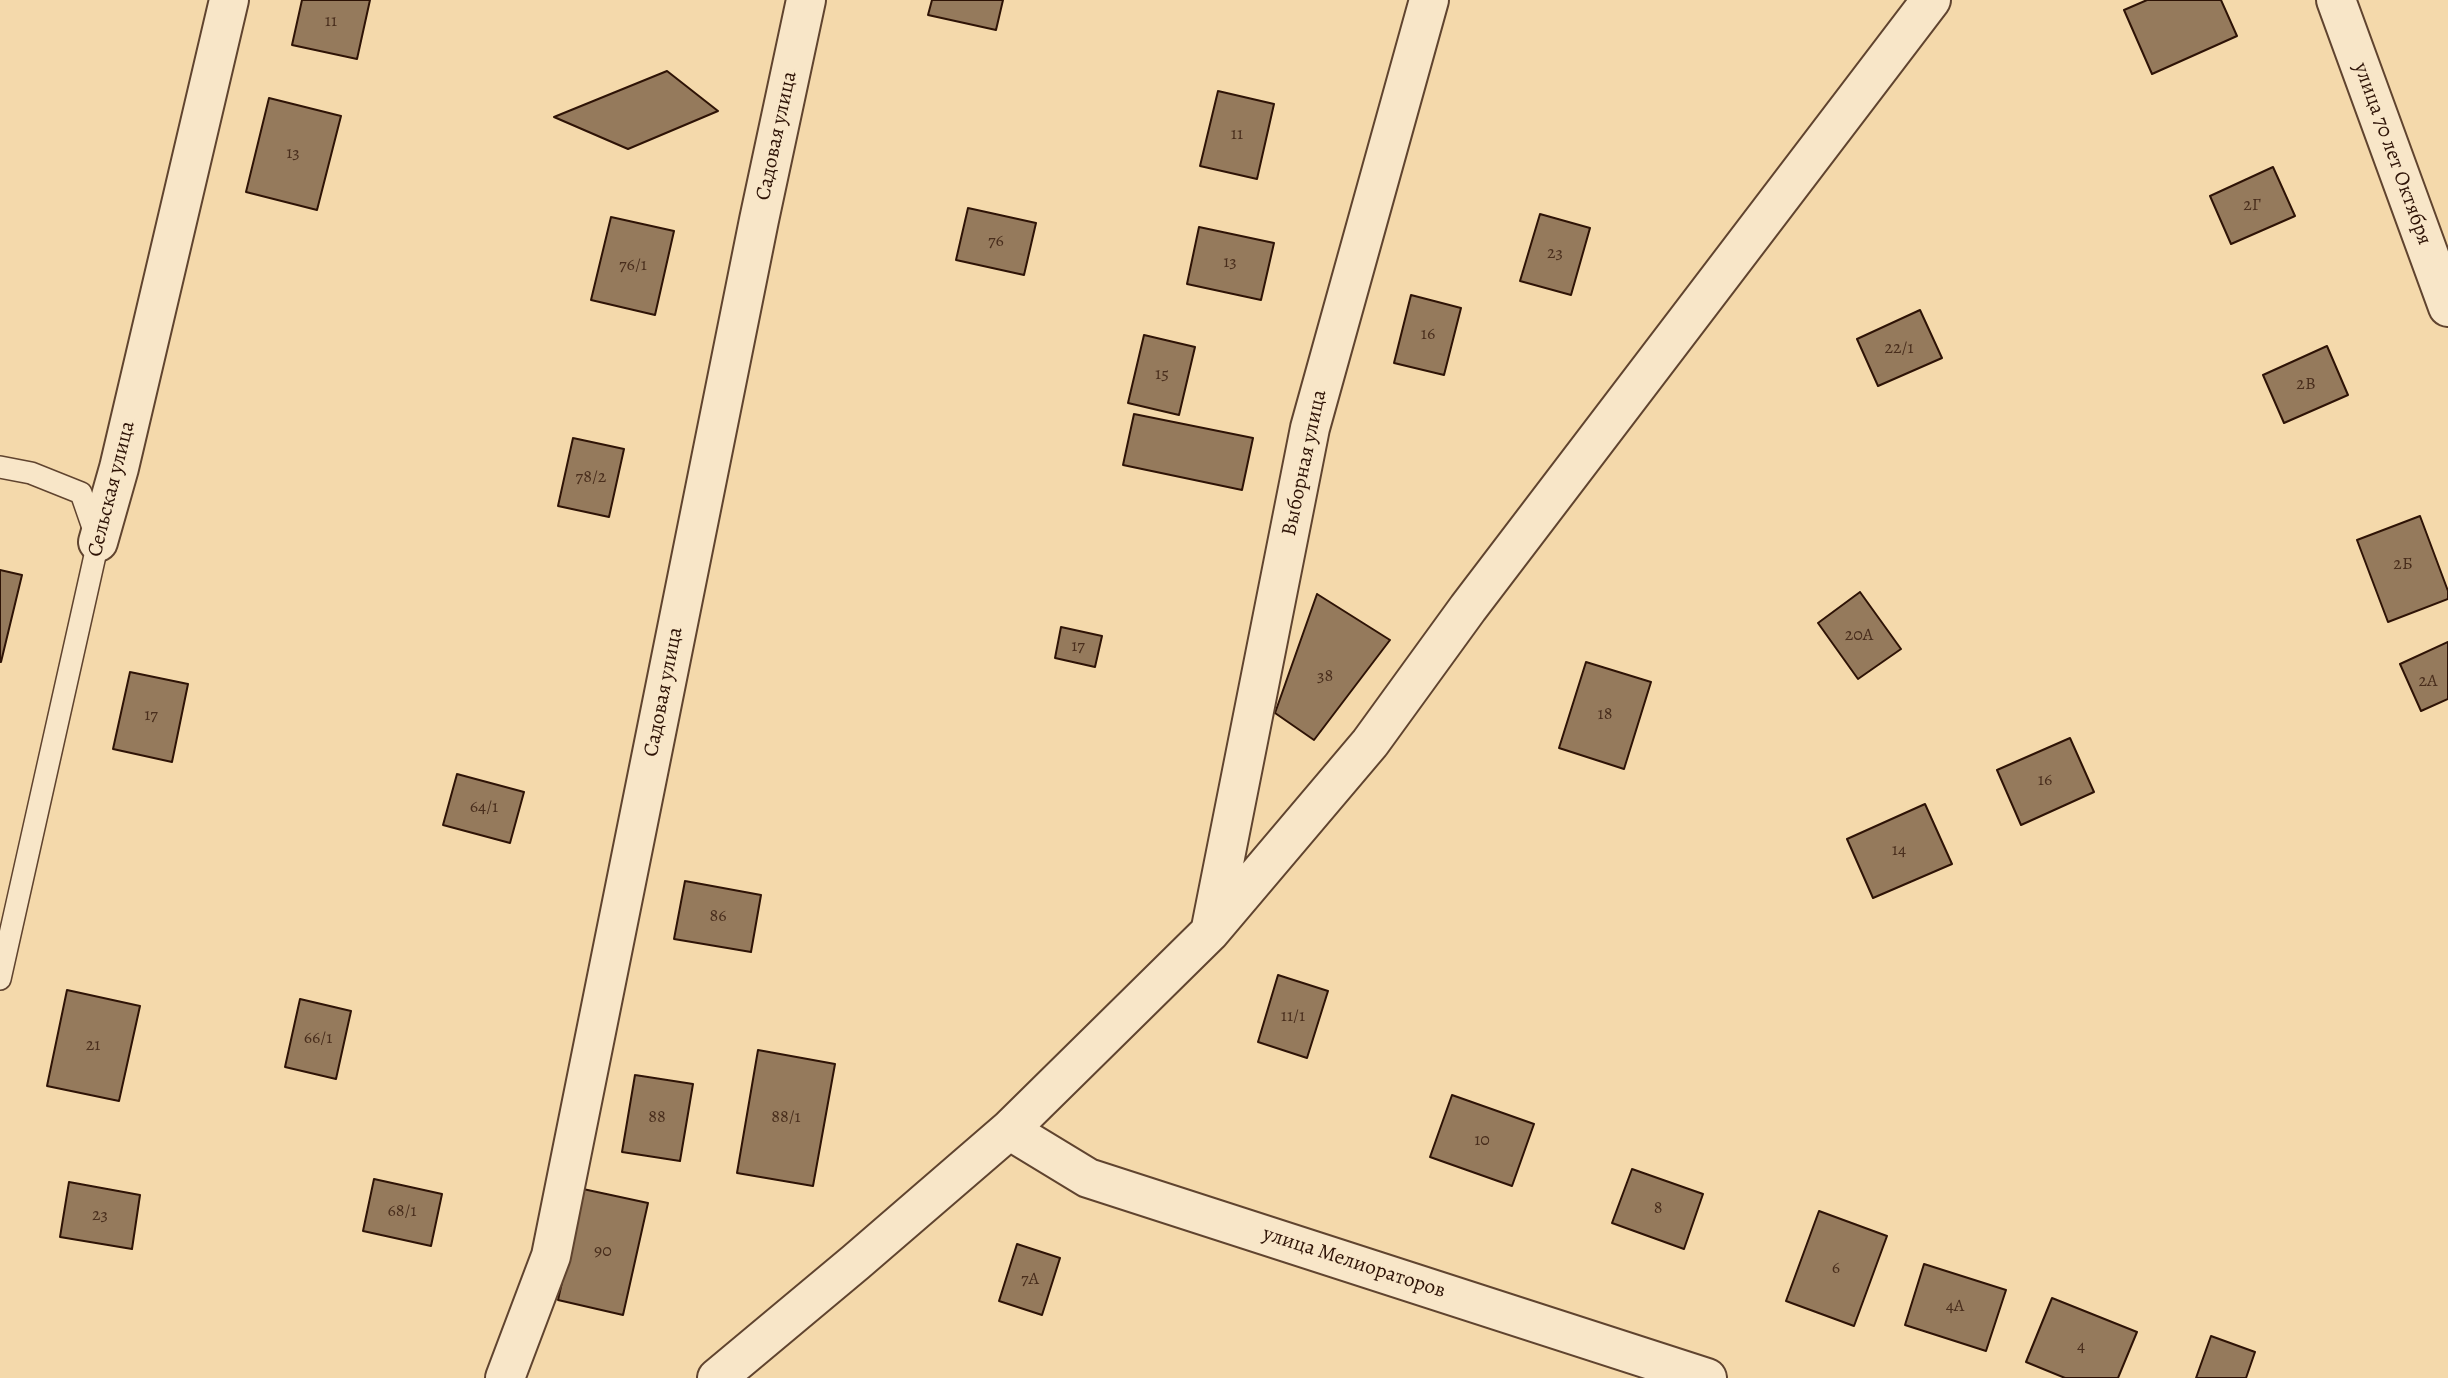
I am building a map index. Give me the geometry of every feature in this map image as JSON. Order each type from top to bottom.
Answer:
[{"type":"street","name":"Сельская улица","points":[[98,542],[119,468],[229,0]]},
{"type":"street","name":"Садовая улица","points":[[505,1378],[551,1256],[806,0]]},
{"type":"street","name":"Выборная улица","points":[[1210,932],[1310,428],[1429,0]]},
{"type":"street","points":[[717,1378],[1009,1130],[1210,932],[1370,743],[1468,608],[1931,0]]},
{"type":"street","name":"улица 70 лет Октября","points":[[2336,0],[2448,307]]},
{"type":"street","name":"улица Мелиораторов","points":[[1009,1130],[1088,1178],[1707,1378]]},
{"type":"lane","points":[[0,467],[31,473],[81,493],[98,542]]},
{"type":"lane","name":"Сельская улица","points":[[0,979],[98,542]]},
{"type":"building","points":[[302,0],[370,0],[357,59],[292,45]]},
{"type":"building","points":[[932,0],[1003,0],[996,30],[928,15]]},
{"type":"building","points":[[2147,0],[2221,0],[2237,36],[2152,74],[2124,10]]},
{"type":"building","points":[[667,71],[718,111],[628,149],[554,117]]},
{"type":"building","points":[[1218,91],[1274,104],[1257,179],[1200,166]]},
{"type":"building","points":[[269,98],[341,116],[317,210],[246,192]]},
{"type":"building","points":[[2273,167],[2295,216],[2231,244],[2210,196]]},
{"type":"building","points":[[968,208],[1036,223],[1024,275],[956,260]]},
{"type":"building","points":[[1540,214],[1590,228],[1571,295],[1520,281]]},
{"type":"building","points":[[611,217],[674,231],[655,315],[591,300]]},
{"type":"building","points":[[1199,227],[1274,243],[1261,300],[1187,284]]},
{"type":"building","points":[[1411,295],[1461,308],[1444,375],[1394,363]]},
{"type":"building","points":[[1920,310],[1942,358],[1878,386],[1857,339]]},
{"type":"building","points":[[1144,335],[1195,347],[1179,415],[1128,403]]},
{"type":"building","points":[[2327,346],[2348,395],[2284,423],[2263,375]]},
{"type":"building","points":[[1134,414],[1253,438],[1242,490],[1123,465]]},
{"type":"building","points":[[573,438],[624,449],[609,517],[558,506]]},
{"type":"building","points":[[2420,516],[2448,591],[2448,599],[2388,622],[2357,540]]},
{"type":"building","points":[[0,570],[22,575],[1,662],[0,662]]},
{"type":"building","points":[[1860,592],[1901,649],[1858,679],[1818,623]]},
{"type":"building","points":[[1317,594],[1390,640],[1314,740],[1275,713]]},
{"type":"building","points":[[1061,627],[1102,636],[1095,667],[1055,658]]},
{"type":"building","points":[[2448,642],[2448,699],[2421,711],[2400,664]]},
{"type":"building","points":[[1586,662],[1651,682],[1624,769],[1559,748]]},
{"type":"building","points":[[130,672],[188,684],[172,762],[113,749]]},
{"type":"building","points":[[2070,738],[2094,792],[2021,825],[1997,770]]},
{"type":"building","points":[[457,774],[524,792],[510,843],[443,825]]},
{"type":"building","points":[[1925,804],[1952,864],[1873,898],[1847,839]]},
{"type":"building","points":[[685,881],[761,895],[751,952],[674,939]]},
{"type":"building","points":[[1278,975],[1328,991],[1307,1058],[1258,1042]]},
{"type":"building","points":[[67,990],[140,1006],[119,1101],[47,1086]]},
{"type":"building","points":[[300,999],[351,1011],[336,1079],[285,1067]]},
{"type":"building","points":[[758,1050],[835,1064],[813,1186],[737,1173]]},
{"type":"building","points":[[635,1075],[693,1084],[680,1161],[622,1152]]},
{"type":"building","points":[[1452,1095],[1534,1124],[1512,1186],[1430,1157]]},
{"type":"building","points":[[1632,1169],[1703,1194],[1684,1249],[1612,1223]]},
{"type":"building","points":[[374,1179],[442,1194],[431,1246],[363,1231]]},
{"type":"building","points":[[69,1182],[140,1195],[132,1249],[60,1237]]},
{"type":"building","points":[[583,1189],[648,1203],[623,1315],[558,1300]]},
{"type":"building","points":[[1819,1211],[1887,1236],[1854,1326],[1786,1301]]},
{"type":"building","points":[[1017,1244],[1060,1258],[1042,1315],[999,1301]]},
{"type":"building","points":[[1924,1264],[2006,1290],[1986,1351],[1905,1325]]},
{"type":"building","points":[[2052,1298],[2137,1332],[2118,1378],[2065,1378],[2026,1362]]},
{"type":"building","points":[[2211,1336],[2255,1352],[2246,1378],[2196,1378]]}]
